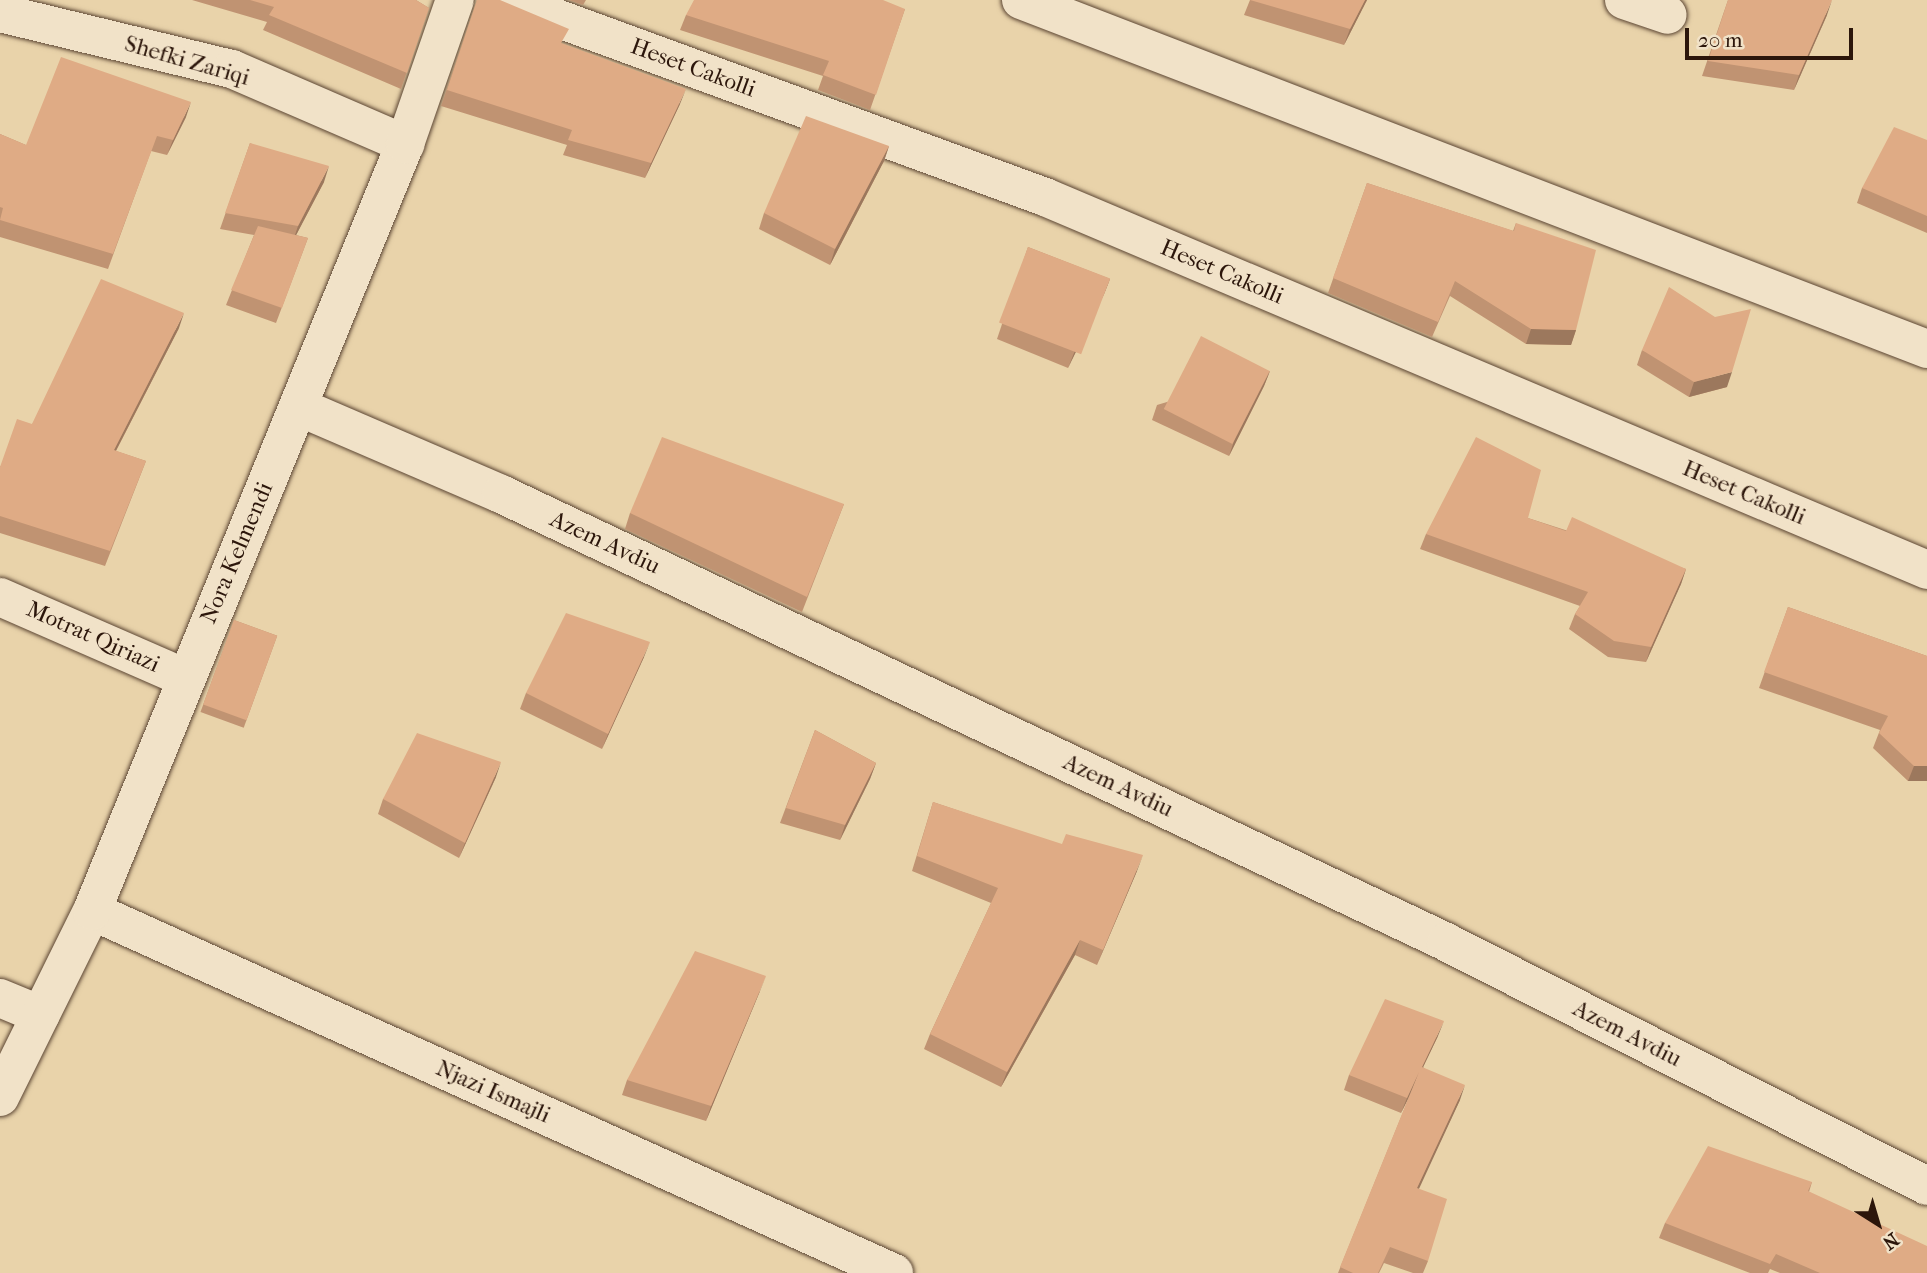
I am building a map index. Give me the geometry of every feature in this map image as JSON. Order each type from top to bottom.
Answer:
[{"type":"street","name":"Nora Kelmendi","points":[[0,1097],[92,911],[405,144],[455,0]]},
{"type":"street","name":"Heset Cakolli","points":[[507,0],[1045,197],[1927,570]]},
{"type":"street","points":[[1021,0],[1927,349]]},
{"type":"street","points":[[1624,0],[1668,15]]},
{"type":"street","name":"Shefki Zariqi","points":[[0,13],[232,69],[405,144]]},
{"type":"street","name":"Azem Avdiu","points":[[299,407],[501,494],[1446,942],[1927,1186]]},
{"type":"street","name":"Motrat Qiriazi","points":[[0,597],[185,678]]},
{"type":"street","name":"Njazi Ismajli","points":[[92,911],[894,1273]]},
{"type":"street","points":[[0,998],[41,1015]]},
{"type":"building","points":[[250,0],[416,0],[429,8],[407,73],[269,15],[274,7]]},
{"type":"building","points":[[477,0],[500,0],[569,29],[561,43],[686,89],[651,163],[568,140],[572,130],[447,90]]},
{"type":"building","points":[[694,0],[883,0],[905,9],[876,95],[823,75],[829,61],[686,15]]},
{"type":"building","points":[[1250,0],[1365,0],[1350,29]]},
{"type":"building","points":[[1728,0],[1832,0],[1799,75],[1708,61]]},
{"type":"building","points":[[61,57],[191,102],[173,140],[157,136],[113,254],[0,220],[3,208],[0,207],[0,134],[26,145]]},
{"type":"building","points":[[806,116],[889,146],[835,249],[764,213]]},
{"type":"building","points":[[1894,127],[1927,140],[1927,216],[1862,188]]},
{"type":"building","points":[[250,143],[329,166],[298,226],[225,213]]},
{"type":"building","points":[[1367,183],[1514,231],[1516,223],[1596,250],[1576,330],[1531,329],[1455,281],[1438,322],[1333,278]]},
{"type":"building","points":[[258,226],[308,238],[282,308],[231,290]]},
{"type":"building","points":[[1028,247],[1110,279],[1081,354],[999,323]]},
{"type":"building","points":[[101,279],[184,313],[114,450],[146,461],[110,551],[0,516],[0,467],[17,419],[32,424]]},
{"type":"building","points":[[1669,287],[1715,317],[1751,309],[1732,372],[1694,382],[1642,350]]},
{"type":"building","points":[[1201,336],[1270,371],[1232,444],[1164,409]]},
{"type":"building","points":[[662,437],[844,504],[807,597],[630,513]]},
{"type":"building","points":[[1476,437],[1541,470],[1528,518],[1566,531],[1572,517],[1686,569],[1651,647],[1614,641],[1575,614],[1588,592],[1426,534]]},
{"type":"building","points":[[1788,607],[1927,656],[1927,766],[1914,766],[1879,733],[1888,716],[1764,672]]},
{"type":"building","points":[[566,613],[650,642],[608,734],[526,693]]},
{"type":"building","points":[[234,620],[277,636],[246,720],[203,705]]},
{"type":"building","points":[[815,730],[876,763],[845,825],[786,808]]},
{"type":"building","points":[[417,733],[501,762],[465,843],[383,799]]},
{"type":"building","points":[[933,802],[1062,844],[1066,834],[1143,855],[1103,950],[1080,940],[1007,1072],[930,1034],[998,888],[917,856]]},
{"type":"building","points":[[695,951],[766,976],[711,1106],[627,1080]]},
{"type":"building","points":[[1385,999],[1444,1021],[1422,1067],[1465,1085],[1417,1188],[1447,1199],[1428,1261],[1390,1247],[1378,1273],[1353,1273],[1340,1267],[1419,1072],[1407,1098],[1349,1075]]},
{"type":"building","points":[[1708,1146],[1812,1182],[1808,1191],[1927,1246],[1927,1273],[1820,1273],[1776,1254],[1770,1264],[1665,1223]]}]
